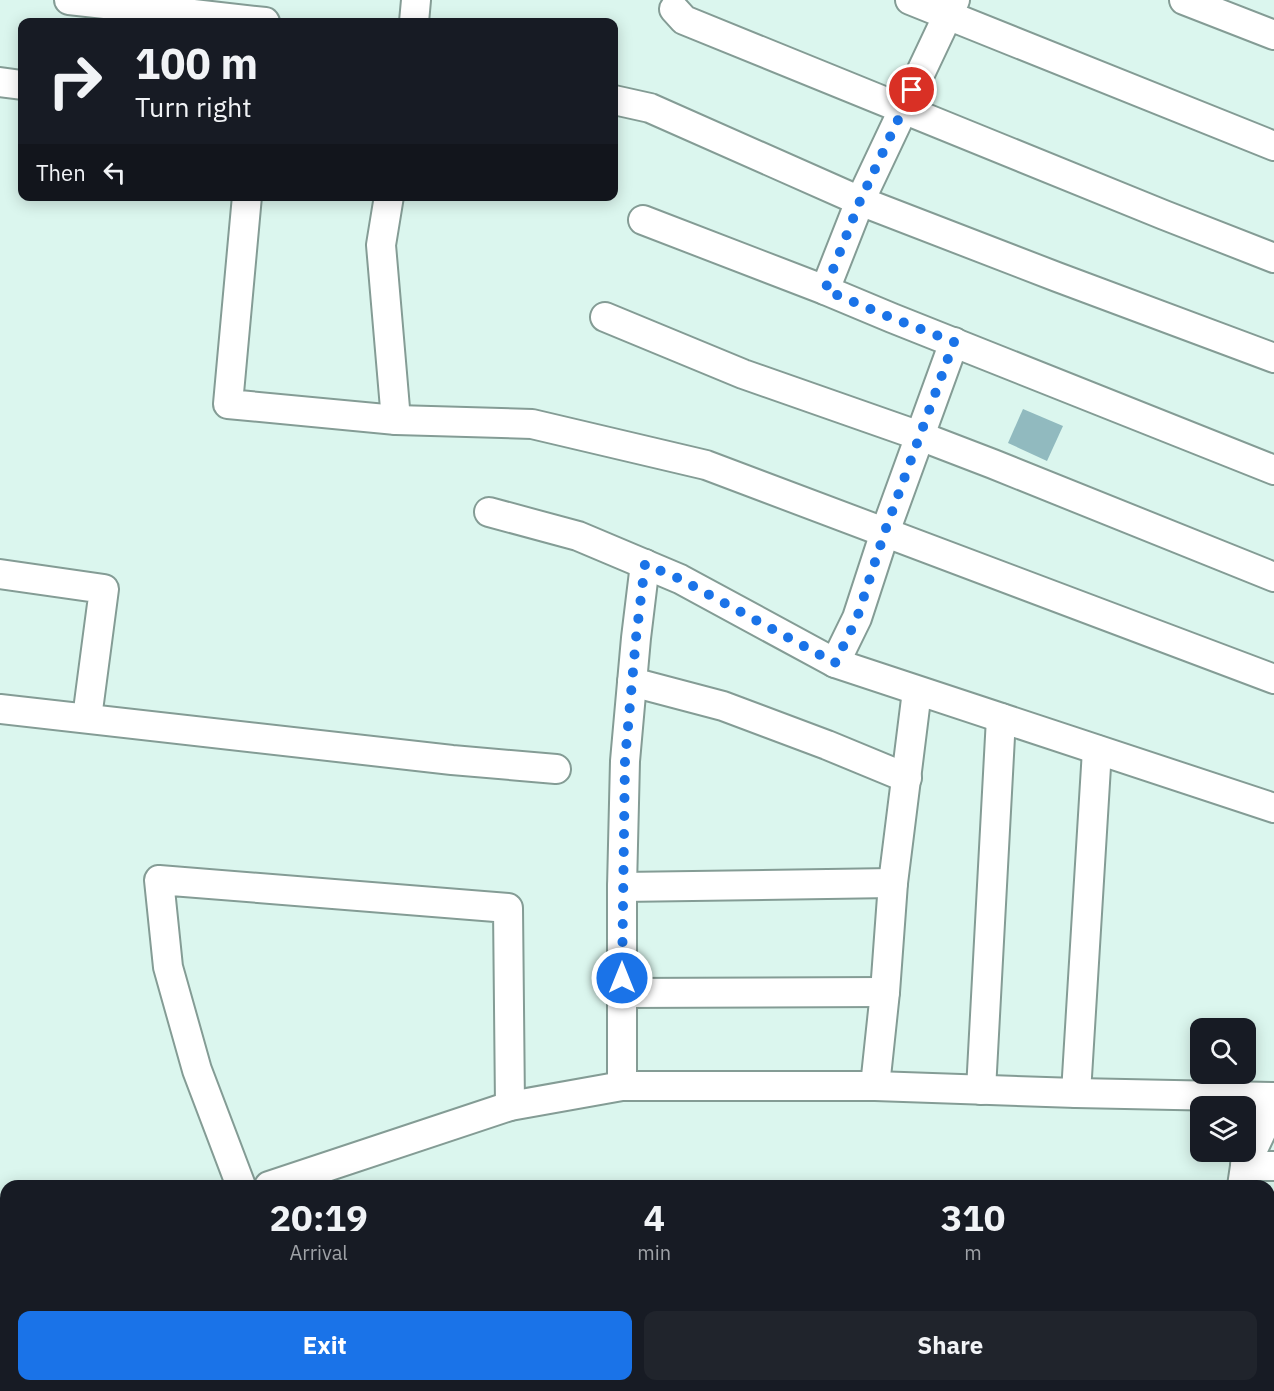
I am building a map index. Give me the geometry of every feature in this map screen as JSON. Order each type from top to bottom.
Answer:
[{"type":"street","points":[[69,0],[230,18]]},
{"type":"street","points":[[414,18],[416,0]]},
{"type":"street","points":[[910,0],[952,7],[1274,146]]},
{"type":"street","points":[[1184,0],[1274,35]]},
{"type":"street","points":[[825,290],[860,201],[952,7]]},
{"type":"street","points":[[674,9],[684,20],[1274,258]]},
{"type":"street","points":[[0,82],[18,84]]},
{"type":"street","points":[[618,101],[650,108],[860,201],[1274,358]]},
{"type":"street","points":[[247,201],[228,404],[396,420],[532,424],[706,465],[1274,679]]},
{"type":"street","points":[[388,201],[381,245],[396,420]]},
{"type":"street","points":[[643,220],[825,290],[1274,470]]},
{"type":"street","points":[[605,317],[743,374],[920,436],[1274,577]]},
{"type":"street","points":[[835,663],[857,618],[885,531],[954,342]]},
{"type":"street","points":[[489,512],[578,536],[680,579],[835,663],[1274,808]]},
{"type":"street","points":[[622,1086],[622,887],[625,760],[645,564]]},
{"type":"street","points":[[0,574],[104,589],[87,718]]},
{"type":"street","points":[[632,682],[723,706],[907,778]]},
{"type":"street","points":[[875,1086],[893,883],[917,691]]},
{"type":"street","points":[[0,709],[452,760],[556,769]]},
{"type":"street","points":[[981,1090],[1001,718]]},
{"type":"street","points":[[1076,1093],[1097,750]]},
{"type":"street","points":[[239,1180],[197,1070],[168,967],[159,880],[508,908],[510,1106]]},
{"type":"street","points":[[622,887],[893,883]]},
{"type":"street","points":[[622,993],[885,992]]},
{"type":"street","points":[[287,1180],[510,1106],[622,1086],[875,1086],[1274,1097]]},
{"type":"street","points":[[1243,1176],[1274,1105]]},
{"type":"street","points":[[1243,1176],[1274,1166]]},
{"type":"building","points":[[1023,409],[1063,426],[1047,461],[1008,443]]},
{"type":"route","points":[[622,978],[625,760],[645,564],[680,579],[835,663],[857,618],[885,531],[954,342],[825,290],[860,201],[912,90]]}]
